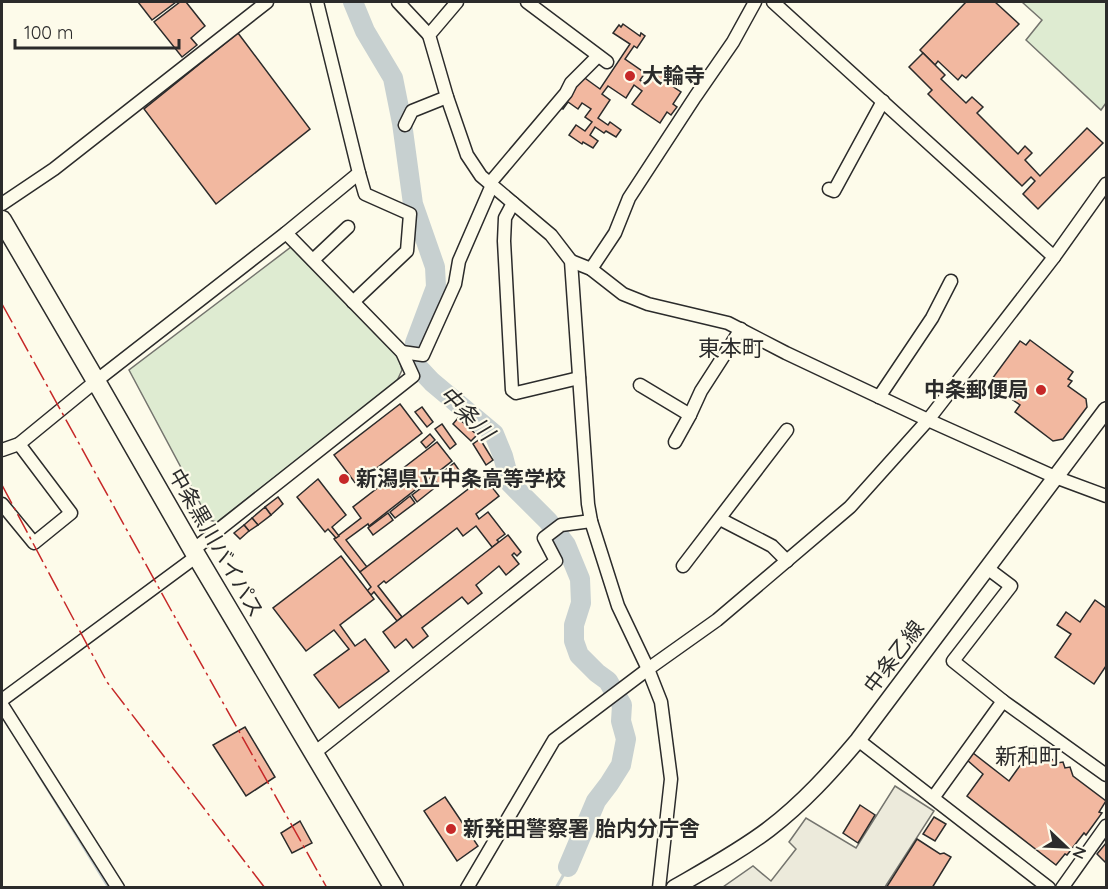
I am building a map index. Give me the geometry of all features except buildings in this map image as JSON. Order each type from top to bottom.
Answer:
[{"type":"highway","name":"中条黒川バイパス","points":[[2,220],[195,553],[394,888]]},
{"type":"main road","name":"中条乙線","points":[[674,888],[734,853],[769,829],[830,773],[858,740],[1107,410]]},
{"type":"street","points":[[2,204],[54,169],[267,2]]},
{"type":"street","points":[[317,2],[365,194],[411,214],[407,251],[353,302]]},
{"type":"street","points":[[398,2],[429,35],[467,155],[481,176],[551,236],[572,261],[591,269],[623,294],[648,304],[728,322],[786,353],[928,420],[1055,477],[1107,496]]},
{"type":"street","points":[[429,35],[457,2]]},
{"type":"street","points":[[402,352],[423,355],[455,284],[459,261],[491,184],[571,84],[603,59],[527,2]]},
{"type":"street","points":[[591,269],[615,233],[629,198],[733,42],[755,2]]},
{"type":"street","points":[[773,2],[1054,257]]},
{"type":"street","points":[[405,124],[412,111],[447,97]]},
{"type":"street","points":[[829,189],[834,192],[883,101]]},
{"type":"street","points":[[2,450],[19,444],[359,173]]},
{"type":"street","points":[[467,888],[554,740],[717,620],[850,507],[928,420],[1054,257],[1107,183]]},
{"type":"street","points":[[513,203],[505,218],[504,241],[512,390],[516,393],[579,378]]},
{"type":"street","points":[[313,260],[348,227]]},
{"type":"street","points":[[118,888],[2,703],[195,553],[413,376],[402,352],[286,233]]},
{"type":"street","points":[[572,261],[591,521],[618,606],[661,702],[671,779],[659,888]]},
{"type":"street","points":[[879,397],[932,318],[951,281]]},
{"type":"street","points":[[675,442],[701,391],[741,329]]},
{"type":"street","points":[[640,385],[690,415]]},
{"type":"street","points":[[683,566],[787,430]]},
{"type":"street","points":[[2,504],[34,543],[71,513],[19,444]]},
{"type":"street","points":[[720,519],[772,546],[787,561]]},
{"type":"street","points":[[313,754],[556,561],[544,538],[561,525],[591,521]]},
{"type":"street","points":[[987,568],[1011,586],[953,661],[1002,701],[1107,775]]},
{"type":"street","points":[[933,798],[1002,701]]},
{"type":"street","points":[[858,740],[1049,888]]},
{"type":"street","points":[[1062,888],[1107,826]]},
{"type":"green space","points":[[1022,2],[1106,2],[1106,103],[1101,110],[1026,40],[1042,20]]},
{"type":"green space","points":[[291,247],[398,355],[402,370],[396,383],[217,522],[209,520],[129,370]]},
{"type":"shaded area","points":[[895,786],[934,811],[885,887],[723,887],[753,866],[771,881],[796,849],[789,842],[806,818],[856,848]]},
{"type":"waterway","name":"中条川","points":[[353,2],[365,31],[393,78],[402,123],[413,204],[435,267],[436,287],[415,343],[416,365],[432,382],[494,434],[510,483],[548,521],[566,545],[580,579],[581,603],[574,625],[574,641],[579,655],[608,681],[622,705],[621,721],[626,739],[621,765],[596,801],[568,867]]},
{"type":"waterway","points":[[37,772],[109,888]]},
{"type":"waterway","points":[[556,888],[568,867]]},
{"type":"power","points":[[2,304],[327,888]]},
{"type":"power","points":[[2,485],[107,682],[265,888]]},
{"type":"place","name":"大輪寺","points":[[630,76]]},
{"type":"place","name":"中条郵便局","points":[[1041,390]]},
{"type":"place","name":"新潟県立中条高等学校","points":[[344,479]]},
{"type":"place","name":"新発田警察署 胎内分庁舎","points":[[451,829]]},
{"type":"district","name":"東本町","points":[[731,348]]},
{"type":"district","name":"新和町","points":[[1028,756]]}]
